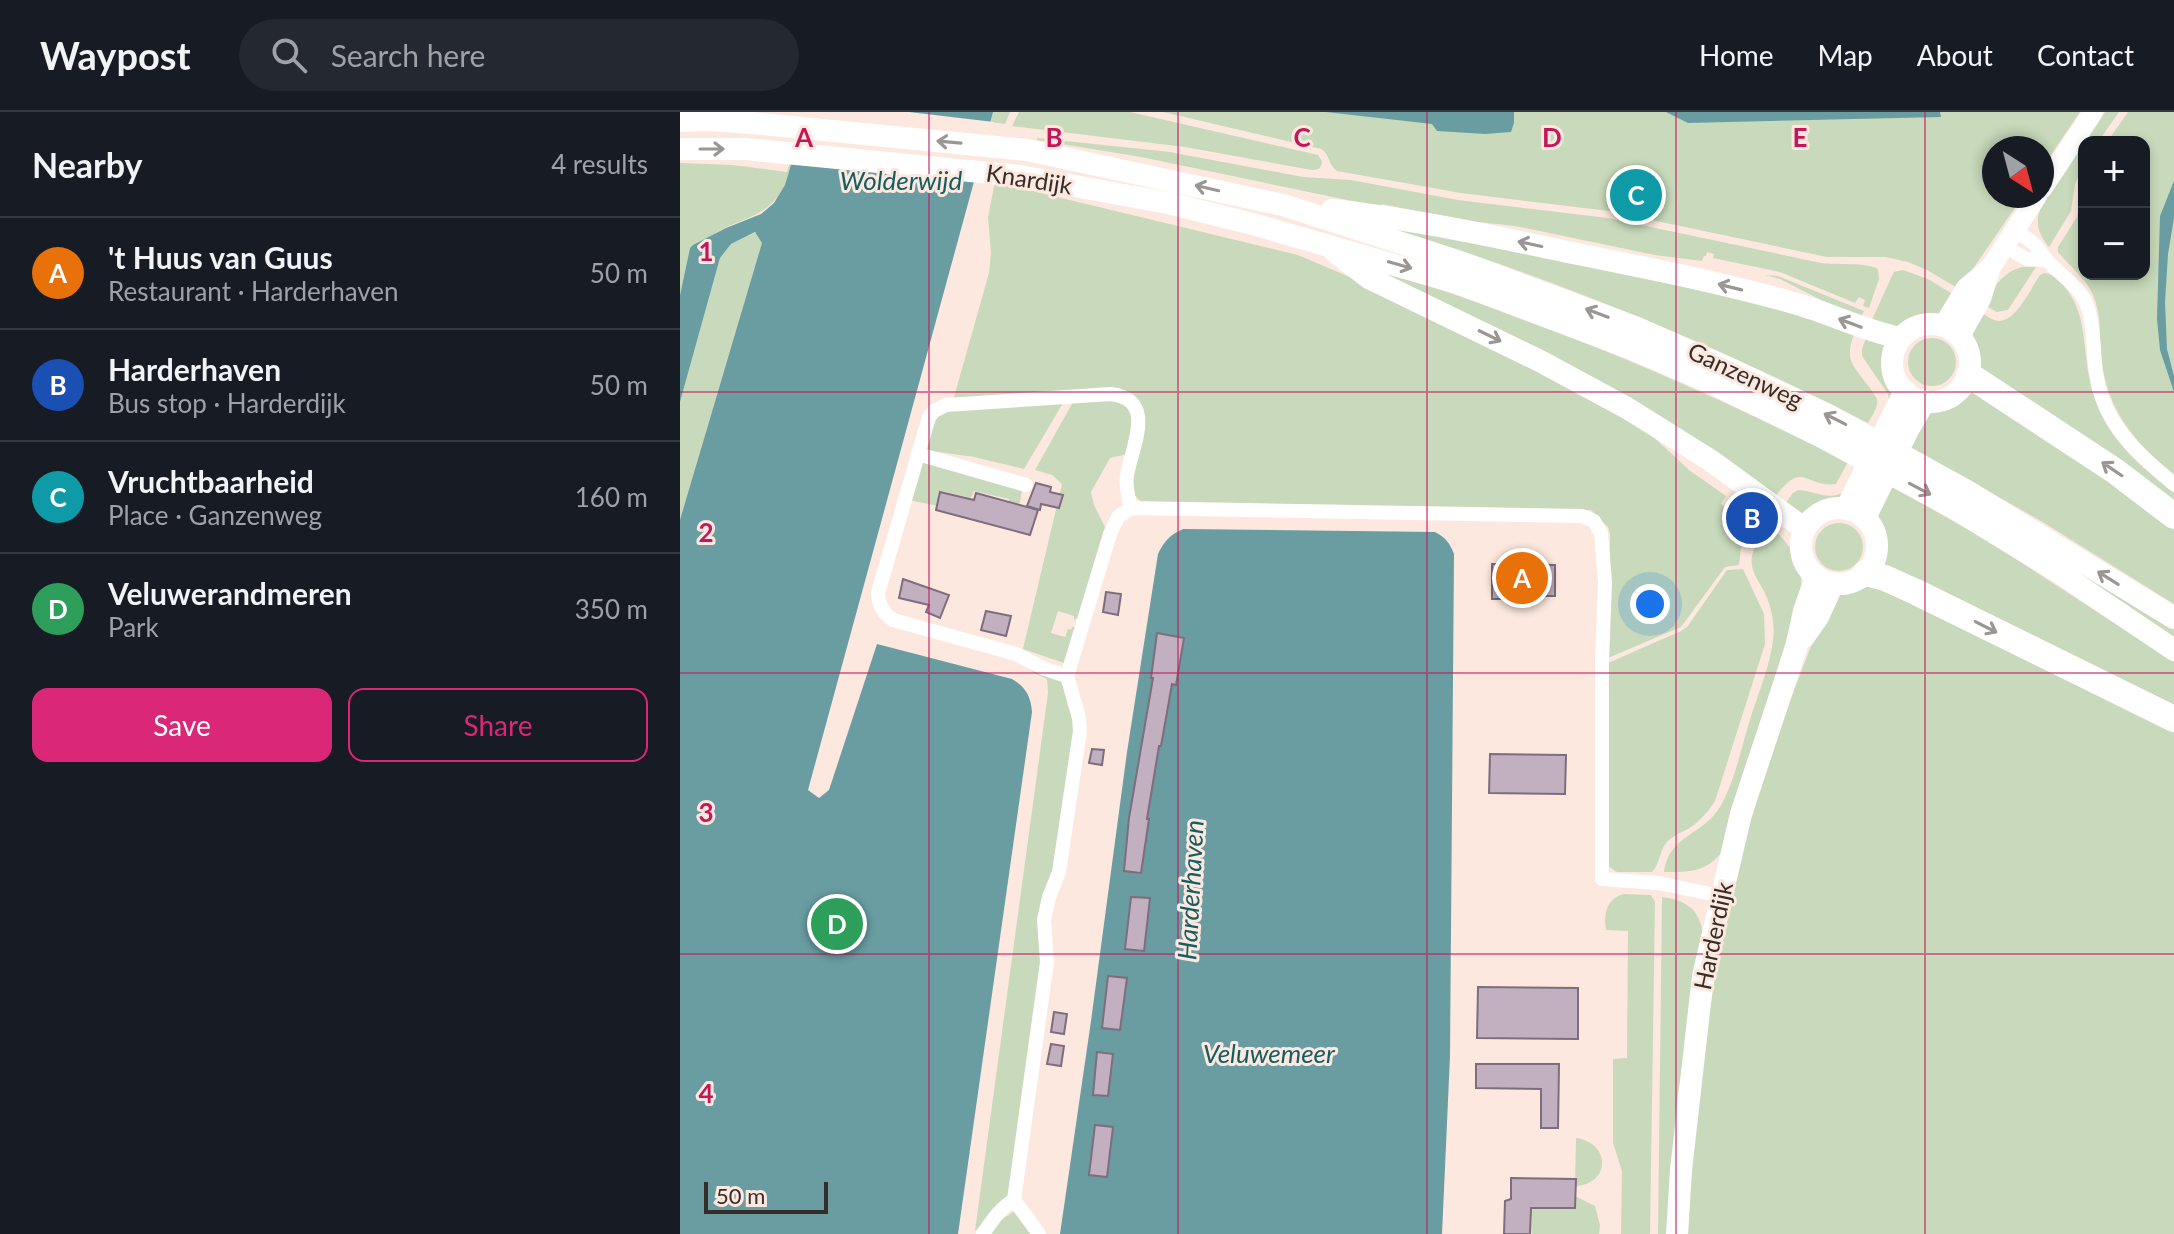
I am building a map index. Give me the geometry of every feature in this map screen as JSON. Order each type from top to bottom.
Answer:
[{"type":"highway","points":[[1969,375],[2115,471],[2174,516]]},
{"type":"highway","points":[[1866,573],[1916,592],[2174,719]]},
{"type":"main road","points":[[2054,171],[2093,112]]},
{"type":"main road","name":"Knardijk","points":[[680,121],[752,123],[1027,150],[1283,205]]},
{"type":"main road","name":"Knardijk","points":[[680,149],[745,149],[1020,176],[1168,203],[1324,244]]},
{"type":"main road","points":[[1283,205],[1382,216],[1474,231],[1799,304],[1901,338]]},
{"type":"main road","name":"Ganzenweg","points":[[1283,205],[1463,263],[1635,327],[1724,366],[1884,444],[1967,491],[2174,618]]},
{"type":"main road","points":[[1951,331],[1966,288],[1991,267],[2029,208]]},
{"type":"main road","points":[[1324,244],[1369,278],[1527,354],[1627,408],[1710,460],[1805,529]]},
{"type":"main road","name":"Ganzenweg","points":[[1324,244],[1457,283],[1627,347],[1718,386],[1820,436],[1954,508],[2060,573],[2174,650]]},
{"type":"main road","points":[[1923,325],[1951,331],[1969,354],[1969,375],[1959,390],[1943,400],[1915,396],[1898,384],[1892,366],[1901,338],[1923,325]]},
{"type":"main road","points":[[1856,514],[1915,396]]},
{"type":"main road","points":[[1827,510],[1856,514],[1871,526],[1877,545],[1876,555],[1866,573],[1851,582],[1824,580],[1804,560],[1801,545],[1805,529],[1827,510]]},
{"type":"main road","name":"Harderdijk","points":[[1677,1234],[1681,1170],[1703,976],[1741,814],[1796,648],[1818,617],[1824,580]]},
{"type":"street","points":[[2010,238],[2027,259],[2046,260],[2080,290],[2090,316],[2095,373],[2101,395],[2118,430],[2139,456],[2174,484]]},
{"type":"street","points":[[1067,676],[1016,654],[893,620],[882,610],[878,593],[929,417],[946,405],[1119,395],[1131,402],[1139,420],[1126,478],[1131,508]]},
{"type":"street","points":[[918,454],[1026,485]]},
{"type":"street","points":[[1039,1234],[1014,1200],[1047,962],[1044,920],[1059,872],[1080,731],[1067,676],[1110,534],[1118,517],[1131,508],[1582,516],[1594,521],[1601,533],[1605,582],[1602,879],[1658,883],[1721,896]]},
{"type":"street","points":[[983,1234],[993,1218],[1014,1200]]},
{"type":"green space","points":[[804,112],[1010,112],[1005,124],[990,122],[680,520],[680,402],[720,258],[731,244],[756,232],[781,192],[758,213],[690,248],[680,295],[680,163],[733,165],[787,172]]},
{"type":"green space","points":[[1019,112],[1130,112],[1318,155],[1322,163],[1312,170],[1185,147],[1012,126]]},
{"type":"green space","points":[[1163,112],[2080,112],[2054,150],[2054,136],[1982,136],[1982,208],[2015,208],[1959,289],[1927,270],[1886,257],[1827,257],[1609,211],[1461,193],[1337,171],[1321,149]]},
{"type":"green space","points":[[2105,112],[2119,112],[2102,136],[2089,136]]},
{"type":"green space","points":[[2128,112],[2174,112],[2174,475],[2146,450],[2116,408],[2104,375],[2096,303],[2084,280],[2150,280],[2150,136],[2111,136]]},
{"type":"green space","points":[[1037,138],[1170,152],[1303,177],[1351,180],[1458,200],[1608,218],[1821,263],[1873,267],[1878,269],[1879,279],[1869,308],[1863,306],[1865,300],[1859,297],[1855,303],[1780,272],[1713,258],[1714,254],[1707,252],[1702,261],[1655,255],[1515,226],[1459,220],[1382,204],[1381,207]]},
{"type":"green space","points":[[2078,151],[2078,177],[2071,211],[2049,247],[2039,230],[2038,218],[2041,208],[2054,208],[2054,185]]},
{"type":"green space","points":[[995,182],[1298,255],[1366,284],[1631,416],[1689,470],[1726,496],[1721,504],[1753,527],[1741,548],[1739,565],[1725,567],[1681,627],[1608,658],[1610,535],[1608,527],[1591,510],[1143,503],[1131,488],[1134,398],[954,397],[989,273],[988,217]]},
{"type":"green space","points":[[2078,212],[2078,273],[2058,252]]},
{"type":"green space","points":[[1377,224],[1706,286],[1856,330],[1850,348],[1851,361],[1877,399],[1876,409],[1868,423],[1749,365],[1627,312],[1503,265]]},
{"type":"green space","points":[[2022,267],[2036,267],[2008,310],[1997,312],[1984,305],[1999,281]]},
{"type":"green space","points":[[1373,268],[1495,309],[1615,355],[1732,406],[1848,462],[1836,484],[1798,477],[1784,486],[1774,498]]},
{"type":"green space","points":[[1903,270],[1928,279],[1956,296],[1934,316],[1916,319],[1896,328],[1870,324],[1894,272]]},
{"type":"green space","points":[[2044,273],[2062,283],[2077,308],[2091,385],[2102,416],[2125,449],[2174,493],[2174,510],[1980,370],[1973,334],[1981,312],[1998,321],[2005,320]]},
{"type":"green space","points":[[1765,275],[1778,276],[1864,311],[1860,320],[1780,279]]},
{"type":"green space","points":[[1867,335],[1890,345],[1887,368],[1893,395],[1889,400],[1862,356]]},
{"type":"green space","points":[[1932,338],[1949,345],[1956,362],[1949,379],[1932,386],[1915,379],[1908,362],[1915,345]]},
{"type":"green space","points":[[1970,385],[2174,524],[2174,604],[2041,521],[1907,445],[1930,411],[1956,400]]},
{"type":"green space","points":[[1115,398],[1124,402],[1135,417],[1128,454],[1110,458],[1091,492],[1106,529],[1081,616],[1074,620],[1074,616],[1058,611],[1051,633],[1065,637],[1068,629],[1079,628],[1067,664],[1023,649],[1062,484],[1052,475],[1035,470],[1073,402]]},
{"type":"green space","points":[[1063,403],[1024,469],[925,450],[937,416],[949,411]]},
{"type":"green space","points":[[1848,436],[2174,628],[2174,638],[1847,439]]},
{"type":"green space","points":[[925,460],[1022,490],[1017,518],[1007,513],[1009,499],[974,491],[971,498],[942,491],[938,506],[909,500],[918,465]]},
{"type":"green space","points":[[1888,484],[1993,544],[2174,662],[2174,713],[1880,567],[1884,549],[1878,514]]},
{"type":"green space","points":[[1798,490],[1827,496],[1844,492],[1843,497],[1817,508],[1804,520],[1784,505]]},
{"type":"green space","points":[[1839,523],[1856,530],[1863,547],[1856,564],[1839,571],[1822,564],[1815,547],[1822,530]]},
{"type":"green space","points":[[1769,526],[1793,553],[1802,589],[1721,853],[1702,868],[1664,872],[1672,850],[1706,823],[1721,805],[1734,775],[1766,671],[1773,640],[1773,618],[1753,571],[1752,559],[1756,545]]},
{"type":"green space","points":[[1743,569],[1764,614],[1765,644],[1715,801],[1696,823],[1666,843],[1652,872],[1617,872],[1608,866],[1608,663],[1687,627],[1727,570]]},
{"type":"green space","points":[[1870,585],[2174,725],[2174,1234],[1688,1234],[1694,1131],[1709,1016],[1745,841],[1780,729],[1821,624],[1836,598]]},
{"type":"green space","points":[[1026,663],[1063,682],[1075,724],[1044,966],[1009,1197],[975,1231],[1048,693],[1047,679],[1034,673]]},
{"type":"green space","points":[[1624,894],[1651,895],[1655,902],[1650,1234],[1621,1234],[1622,1171],[1613,1143],[1613,1059],[1627,1058],[1628,931],[1606,930],[1605,918],[1610,903]]},
{"type":"green space","points":[[1662,897],[1690,907],[1703,933],[1678,1094],[1667,1234],[1658,1234]]},
{"type":"green space","points":[[1576,1138],[1596,1147],[1602,1163],[1595,1178],[1587,1184],[1575,1186]]},
{"type":"green space","points":[[1575,1196],[1595,1206],[1599,1234],[1532,1234],[1531,1207],[1574,1208]]},
{"type":"green space","points":[[1015,1211],[1033,1234],[986,1234],[993,1225]]},
{"type":"water","name":"Wolderwijd","points":[[807,112],[993,112],[808,790],[819,798],[829,790],[877,644],[1012,679],[1021,685],[1029,697],[1032,712],[958,1234],[680,1234],[680,520],[762,243],[755,232],[731,244],[720,258],[680,402],[680,295],[693,245],[761,214],[774,203],[785,185]]},
{"type":"water","points":[[1326,112],[1514,112],[1514,123],[1511,132],[1485,134],[1437,131],[1432,124]]},
{"type":"water","points":[[1666,112],[1940,112],[1941,117],[1688,123]]},
{"type":"water","points":[[2174,181],[2174,218],[2165,302],[2167,349],[2174,376],[2174,392],[2160,350],[2157,319],[2160,216]]},
{"type":"water","name":"Veluwemeer","points":[[1183,529],[1435,532],[1447,541],[1454,554],[1450,1056],[1442,1234],[1060,1234],[1127,752],[1158,554],[1168,539]]},
{"type":"pier","points":[[803,112],[909,112],[994,122],[978,182],[788,163]]},
{"type":"building","points":[[1036,483],[1051,487],[1050,492],[1063,495],[1059,508],[1041,504],[1040,510],[1027,506]]},
{"type":"building","points":[[940,492],[974,500],[976,493],[1038,510],[1030,535],[936,510]]},
{"type":"building","points":[[1492,564],[1555,565],[1555,596],[1492,599]]},
{"type":"building","points":[[903,579],[949,595],[940,618],[926,612],[929,605],[899,598]]},
{"type":"building","points":[[1106,592],[1121,594],[1118,615],[1103,612]]},
{"type":"building","points":[[986,611],[1011,616],[1006,636],[981,630]]},
{"type":"building","points":[[1157,633],[1184,638],[1176,685],[1172,684],[1159,746],[1141,873],[1124,871]]},
{"type":"building","points":[[1092,749],[1104,750],[1102,765],[1089,763]]},
{"type":"building","points":[[1490,754],[1566,755],[1565,794],[1489,793]]},
{"type":"building","points":[[1131,897],[1150,898],[1144,951],[1125,949]]},
{"type":"building","points":[[1108,976],[1127,978],[1120,1030],[1102,1028]]},
{"type":"building","points":[[1478,987],[1578,988],[1578,1039],[1477,1038]]},
{"type":"building","points":[[1054,1012],[1067,1014],[1064,1034],[1051,1032]]},
{"type":"building","points":[[1051,1044],[1064,1046],[1061,1066],[1047,1064]]},
{"type":"building","points":[[1097,1052],[1113,1054],[1108,1096],[1093,1095]]},
{"type":"building","points":[[1476,1064],[1559,1064],[1558,1128],[1541,1128],[1541,1089],[1476,1088]]},
{"type":"building","points":[[1095,1125],[1113,1127],[1107,1177],[1089,1175]]},
{"type":"building","points":[[1511,1178],[1576,1179],[1575,1208],[1531,1208],[1530,1234],[1504,1234],[1505,1201],[1511,1199]]},
{"type":"place","name":"Vruchtbaarheid","points":[[1636,195]]},
{"type":"place","name":"Harderhaven","points":[[1752,518]]},
{"type":"place","name":"'t Huus van Guus","points":[[1522,578]]},
{"type":"place","name":"Veluwerandmeren","points":[[837,924]]}]
